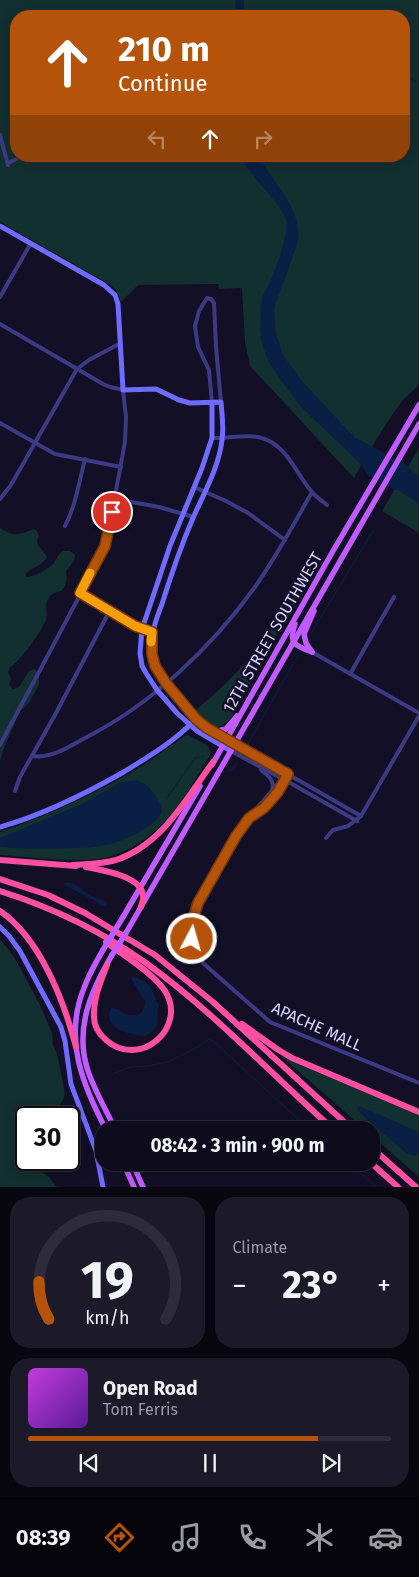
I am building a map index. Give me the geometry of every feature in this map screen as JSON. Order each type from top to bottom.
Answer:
[{"type":"highway","points":[[73,865],[110,861],[129,854],[147,844],[168,825],[213,762]]},
{"type":"highway","points":[[0,860],[73,865],[95,869],[128,879],[140,888],[144,897],[141,907]]},
{"type":"highway","points":[[0,878],[48,895],[94,917],[155,955],[213,1002],[292,1058],[419,1112]]},
{"type":"highway","points":[[0,891],[41,906],[85,926],[145,962],[215,1020],[324,1121]]},
{"type":"highway","points":[[0,910],[19,926],[35,949],[62,1001],[76,1048]]},
{"type":"highway","points":[[85,926],[151,976],[166,992],[170,1005],[169,1022],[160,1038],[150,1046],[137,1050],[120,1049],[108,1042],[98,1030],[95,1023],[94,1009],[96,994],[107,965]]},
{"type":"highway","points":[[213,1002],[343,1121]]},
{"type":"highway","points":[[380,1155],[416,1187]]},
{"type":"highway","points":[[380,1171],[398,1187]]},
{"type":"main road","name":"12TH STREET SOUTHWEST","points":[[102,1121],[83,1080],[76,1048],[76,1024],[80,996],[88,976],[419,405]]},
{"type":"main road","name":"12TH STREET SOUTHWEST","points":[[112,1121],[88,1071],[83,1049],[86,1010],[93,991],[419,424]]},
{"type":"main road","points":[[312,652],[306,643],[304,634],[321,594]]},
{"type":"main road","points":[[303,605],[291,634],[293,641],[303,649]]},
{"type":"main road","points":[[280,665],[294,649],[312,652]]},
{"type":"main road","points":[[214,732],[226,729],[235,717],[241,713]]},
{"type":"main road","points":[[127,1171],[134,1187]]},
{"type":"main road","points":[[136,1171],[144,1187]]},
{"type":"street","points":[[0,135],[8,164],[12,162]]},
{"type":"street","points":[[0,226],[104,285],[115,295],[118,304],[119,344],[126,430],[124,451],[105,546],[0,745]]},
{"type":"street","points":[[0,297],[31,243]]},
{"type":"street","points":[[357,821],[252,763],[190,726],[157,690],[146,673],[141,660],[142,629],[170,546],[212,438],[212,403],[209,370],[198,347],[195,326],[198,311],[206,298],[211,299],[214,303],[223,439],[152,632],[153,662],[166,683],[196,719],[214,732],[361,816]]},
{"type":"street","points":[[0,324],[112,388],[124,390],[156,389],[184,401],[196,403],[221,402]]},
{"type":"street","points":[[0,499],[11,485],[77,369],[89,360],[119,344]]},
{"type":"street","points":[[0,423],[54,454],[121,467]]},
{"type":"street","points":[[212,438],[257,437],[274,444],[284,452],[312,492],[327,505]]},
{"type":"street","points":[[65,526],[74,504],[85,459]]},
{"type":"street","points":[[194,487],[248,513],[284,540]]},
{"type":"street","points":[[32,756],[50,755],[91,735],[129,711],[166,683],[210,641],[256,586],[312,492]]},
{"type":"street","points":[[115,499],[194,516]]},
{"type":"street","points":[[80,593],[109,612],[152,632]]},
{"type":"street","points":[[350,674],[394,598]]},
{"type":"street","points":[[15,791],[20,777],[109,612]]},
{"type":"street","points":[[312,652],[419,714],[361,816],[357,821],[348,826],[333,830],[326,838]]},
{"type":"street","points":[[0,827],[24,820],[75,799],[152,754],[190,726],[196,719]]},
{"type":"street","points":[[252,763],[272,780],[272,792]]},
{"type":"street","points":[[249,818],[286,773]]},
{"type":"street","points":[[249,818],[264,808],[282,787],[283,779]]},
{"type":"street","name":"APACHE MALL","points":[[249,818],[236,836],[196,907],[191,936],[196,953],[200,959],[270,1022],[419,1083]]},
{"type":"street","points":[[0,927],[20,951],[60,1026],[65,1041],[69,1076],[96,1151],[103,1187]]},
{"type":"green space","points":[[0,0],[419,0],[419,383],[402,401],[354,478],[250,366],[245,342],[242,288],[219,289],[218,284],[138,285],[121,302],[116,290],[111,285],[0,222]]},
{"type":"green space","points":[[419,448],[419,533],[382,511]]},
{"type":"green space","points":[[0,528],[13,534],[20,534],[34,529],[37,531],[39,536],[37,539],[38,545],[47,557],[26,573],[26,577],[47,569],[63,551],[70,551],[75,555],[74,561],[66,571],[66,579],[61,591],[53,594],[48,599],[46,619],[41,630],[24,653],[10,667],[8,672],[11,679],[9,685],[13,689],[19,687],[29,671],[34,669],[39,673],[39,684],[29,703],[20,711],[0,761]]},
{"type":"green space","points":[[313,570],[230,720],[216,728],[205,722],[194,711],[245,663]]},
{"type":"green space","points":[[188,735],[207,745],[211,752],[209,757],[176,809],[158,829],[143,841],[117,854],[97,859],[55,859],[0,855],[0,832],[55,811],[91,794],[142,766]]},
{"type":"green space","points":[[0,939],[14,957],[40,1005],[52,1033],[53,1045],[57,1054],[65,1093],[59,1106],[15,1106],[15,1171],[40,1171],[49,1177],[57,1187],[0,1187]]},
{"type":"green space","points":[[282,1054],[302,1066],[419,1114],[419,1177],[380,1143],[380,1121],[356,1121],[281,1056]]},
{"type":"water","points":[[235,0],[244,0],[243,10],[235,10]]},
{"type":"water","points":[[244,162],[263,162],[286,198],[297,221],[297,245],[274,308],[276,333],[283,355],[302,381],[354,437],[404,463],[410,467],[412,472],[419,474],[419,504],[398,490],[369,476],[360,464],[302,408],[268,361],[260,330],[262,297],[280,255],[287,226],[277,203]]},
{"type":"water","points":[[136,780],[153,792],[162,810],[155,821],[135,834],[118,842],[93,847],[46,849],[0,847],[0,838],[82,804],[121,782]]},
{"type":"water","points":[[69,882],[90,895],[103,900],[107,905],[104,906],[75,891],[64,884]]},
{"type":"water","points":[[132,976],[144,981],[151,987],[159,1005],[157,1025],[145,1036],[119,1030],[110,1021],[111,1008],[130,1015],[138,1015],[143,1011],[145,1002],[131,978]]},
{"type":"water","points":[[359,1106],[419,1132],[419,1153],[415,1156],[407,1154],[380,1130],[380,1121],[369,1121],[358,1111],[357,1107]]},
{"type":"waterway","points":[[410,78],[419,85]]},
{"type":"waterway","points":[[309,637],[373,531]]},
{"type":"waterway","points":[[248,744],[298,655]]},
{"type":"waterway","points":[[167,798],[195,758],[204,756]]},
{"type":"waterway","points":[[228,770],[232,770],[237,763]]},
{"type":"waterway","points":[[113,1074],[130,1067],[168,1062],[209,1039],[300,1121]]},
{"type":"waterway","points":[[358,1171],[376,1187]]},
{"type":"slow traffic","points":[[90,573],[80,593],[109,612],[135,626],[152,632],[151,642]]},
{"type":"route","points":[[112,512],[105,546],[80,593],[109,612],[135,626],[152,632],[152,654],[155,666],[166,683],[199,722],[288,774],[278,792],[264,808],[249,818],[240,830],[216,870],[198,903],[192,923],[192,939]]}]
